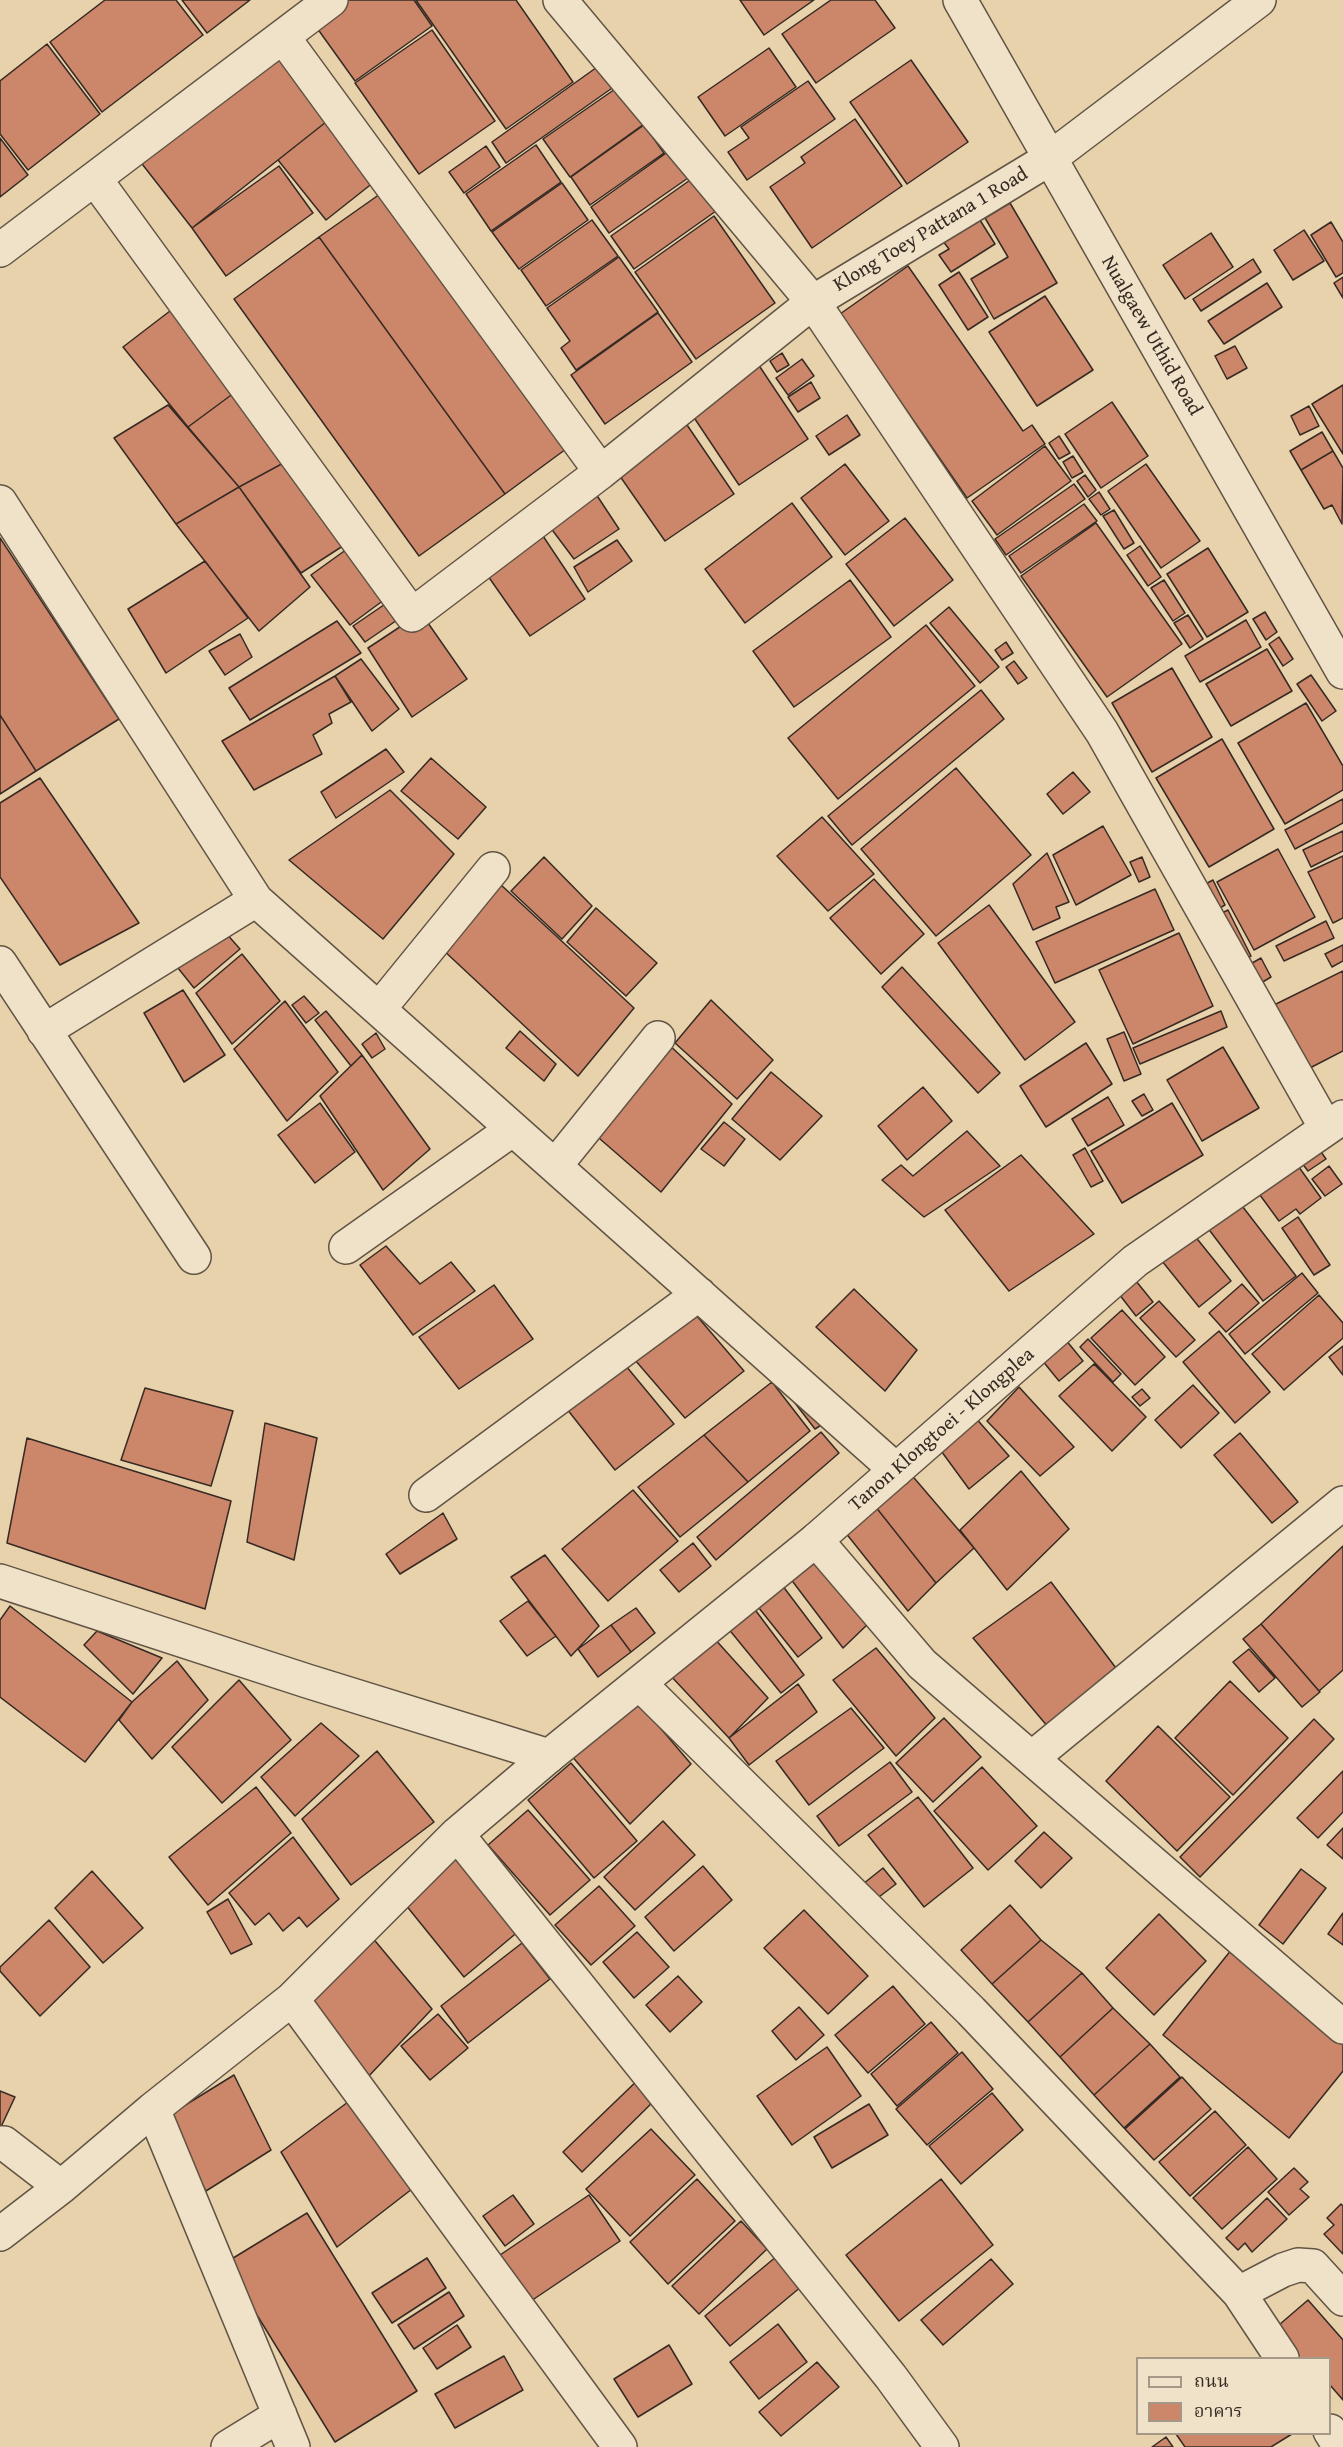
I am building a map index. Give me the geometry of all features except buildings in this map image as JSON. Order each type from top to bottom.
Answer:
[{"type":"street","points":[[0,250],[331,0]]},
{"type":"street","points":[[560,0],[813,302],[1102,732],[1334,1123]]},
{"type":"street","name":"Nualgaew Uthid Road","points":[[960,0],[1343,672]]},
{"type":"street","name":"Klong Toey Pattana 1 Road","points":[[95,179],[412,615],[602,472],[813,302],[1049,159],[1259,0]]},
{"type":"street","points":[[283,37],[602,472]]},
{"type":"street","points":[[0,502],[256,900],[896,1470]]},
{"type":"street","points":[[379,1009],[493,869]]},
{"type":"street","points":[[44,1031],[256,900]]},
{"type":"street","points":[[0,963],[194,1257]]},
{"type":"street","points":[[555,1166],[657,1038]]},
{"type":"street","name":"Tanon Klongtoei - Klongplea","points":[[0,2234],[292,1999],[457,1834],[549,1756],[816,1540],[1135,1261],[1334,1123]]},
{"type":"street","points":[[346,1247],[513,1128]]},
{"type":"street","points":[[426,1495],[699,1294]]},
{"type":"street","points":[[1032,1758],[1343,1503]]},
{"type":"street","points":[[816,1540],[922,1664],[1343,2026]]},
{"type":"street","points":[[1,1582],[549,1756]]},
{"type":"street","points":[[640,1684],[971,2011],[1239,2293],[1281,2357]]},
{"type":"street","points":[[457,1834],[884,2368],[942,2447]]},
{"type":"street","points":[[292,1999],[620,2447]]},
{"type":"street","points":[[153,2109],[294,2447]]},
{"type":"street","points":[[0,2143],[61,2187]]},
{"type":"street","points":[[1239,2293],[1298,2265],[1313,2266],[1343,2299]]},
{"type":"street","points":[[228,2447],[279,2415]]},
{"type":"street","points":[[1331,2434],[1340,2447]]}]
